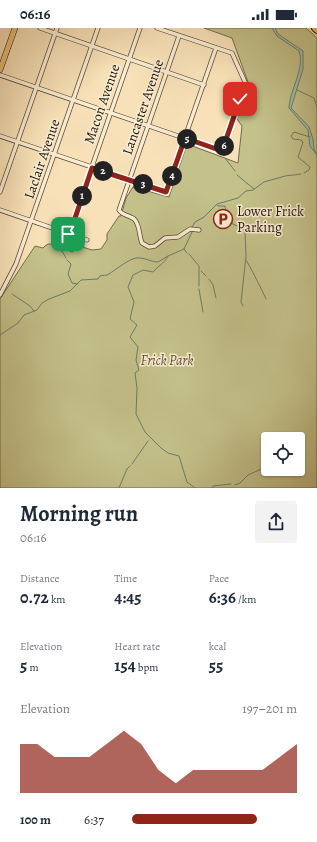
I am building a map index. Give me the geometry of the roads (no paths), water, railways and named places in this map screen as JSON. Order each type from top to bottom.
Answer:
[{"type":"main road","points":[[0,70],[16,28]]},
{"type":"street","points":[[40,28],[204,85]]},
{"type":"street","points":[[0,191],[57,28]]},
{"type":"street","name":"Laclair Avenue","points":[[0,295],[15,268],[32,222],[98,28]]},
{"type":"street","name":"Macon Avenue","points":[[68,235],[140,28]]},
{"type":"street","points":[[0,75],[222,151],[245,82],[233,54],[157,28]]},
{"type":"street","name":"Lancaster Avenue","points":[[179,36],[119,207],[119,213],[136,220],[142,243],[149,247],[155,246],[165,238],[178,237],[190,229],[199,230]]},
{"type":"street","points":[[0,136],[129,181],[166,192],[216,48]]},
{"type":"street","points":[[0,210],[68,235],[87,240]]},
{"type":"waterway","points":[[297,90],[314,98],[317,107]]},
{"type":"waterway","points":[[304,173],[309,170],[310,167],[298,157],[303,142],[301,140],[293,139],[291,136],[294,132],[310,137]]},
{"type":"waterway","points":[[225,158],[235,171]]},
{"type":"waterway","points":[[192,227],[195,222],[204,217],[217,204],[238,198],[246,191],[253,190],[264,182],[285,176],[301,174]]},
{"type":"waterway","points":[[237,175],[254,189]]},
{"type":"waterway","points":[[217,205],[225,206],[226,215]]},
{"type":"waterway","points":[[227,221],[245,231],[246,256],[241,302],[243,306]]},
{"type":"waterway","points":[[0,335],[18,323],[24,315],[37,310],[42,303],[49,299],[70,291],[81,280],[98,279],[100,276],[108,275],[122,265],[136,258],[158,262],[184,249],[192,232]]},
{"type":"waterway","points":[[184,249],[187,253]]},
{"type":"waterway","points":[[57,250],[62,251],[66,258]]},
{"type":"waterway","points":[[189,254],[199,266],[199,286]]},
{"type":"waterway","points":[[168,256],[153,272],[143,270],[133,275],[128,287],[134,302],[130,319],[137,325],[130,337],[138,347],[136,360],[139,370],[135,373],[137,388],[136,414],[145,432],[161,448],[168,453],[179,456],[187,482],[195,488]]},
{"type":"waterway","points":[[67,260],[71,264],[68,274],[72,283],[78,284]]},
{"type":"waterway","points":[[246,260],[266,299]]},
{"type":"waterway","points":[[201,271],[206,276]]},
{"type":"waterway","points":[[209,279],[213,285],[216,298]]},
{"type":"waterway","points":[[199,289],[203,312]]},
{"type":"waterway","points":[[12,294],[30,306],[34,311]]},
{"type":"waterway","points":[[132,464],[148,441]]},
{"type":"waterway","points":[[119,488],[127,469],[130,466]]},
{"type":"waterway","points":[[235,485],[240,483],[248,475],[261,469]]},
{"type":"waterway","points":[[212,488],[213,486],[231,484]]},
{"type":"place","name":"Lower Frick Parking","points":[[223,219]]},
{"type":"park label","name":"Frick Park","points":[[167,360]]}]
